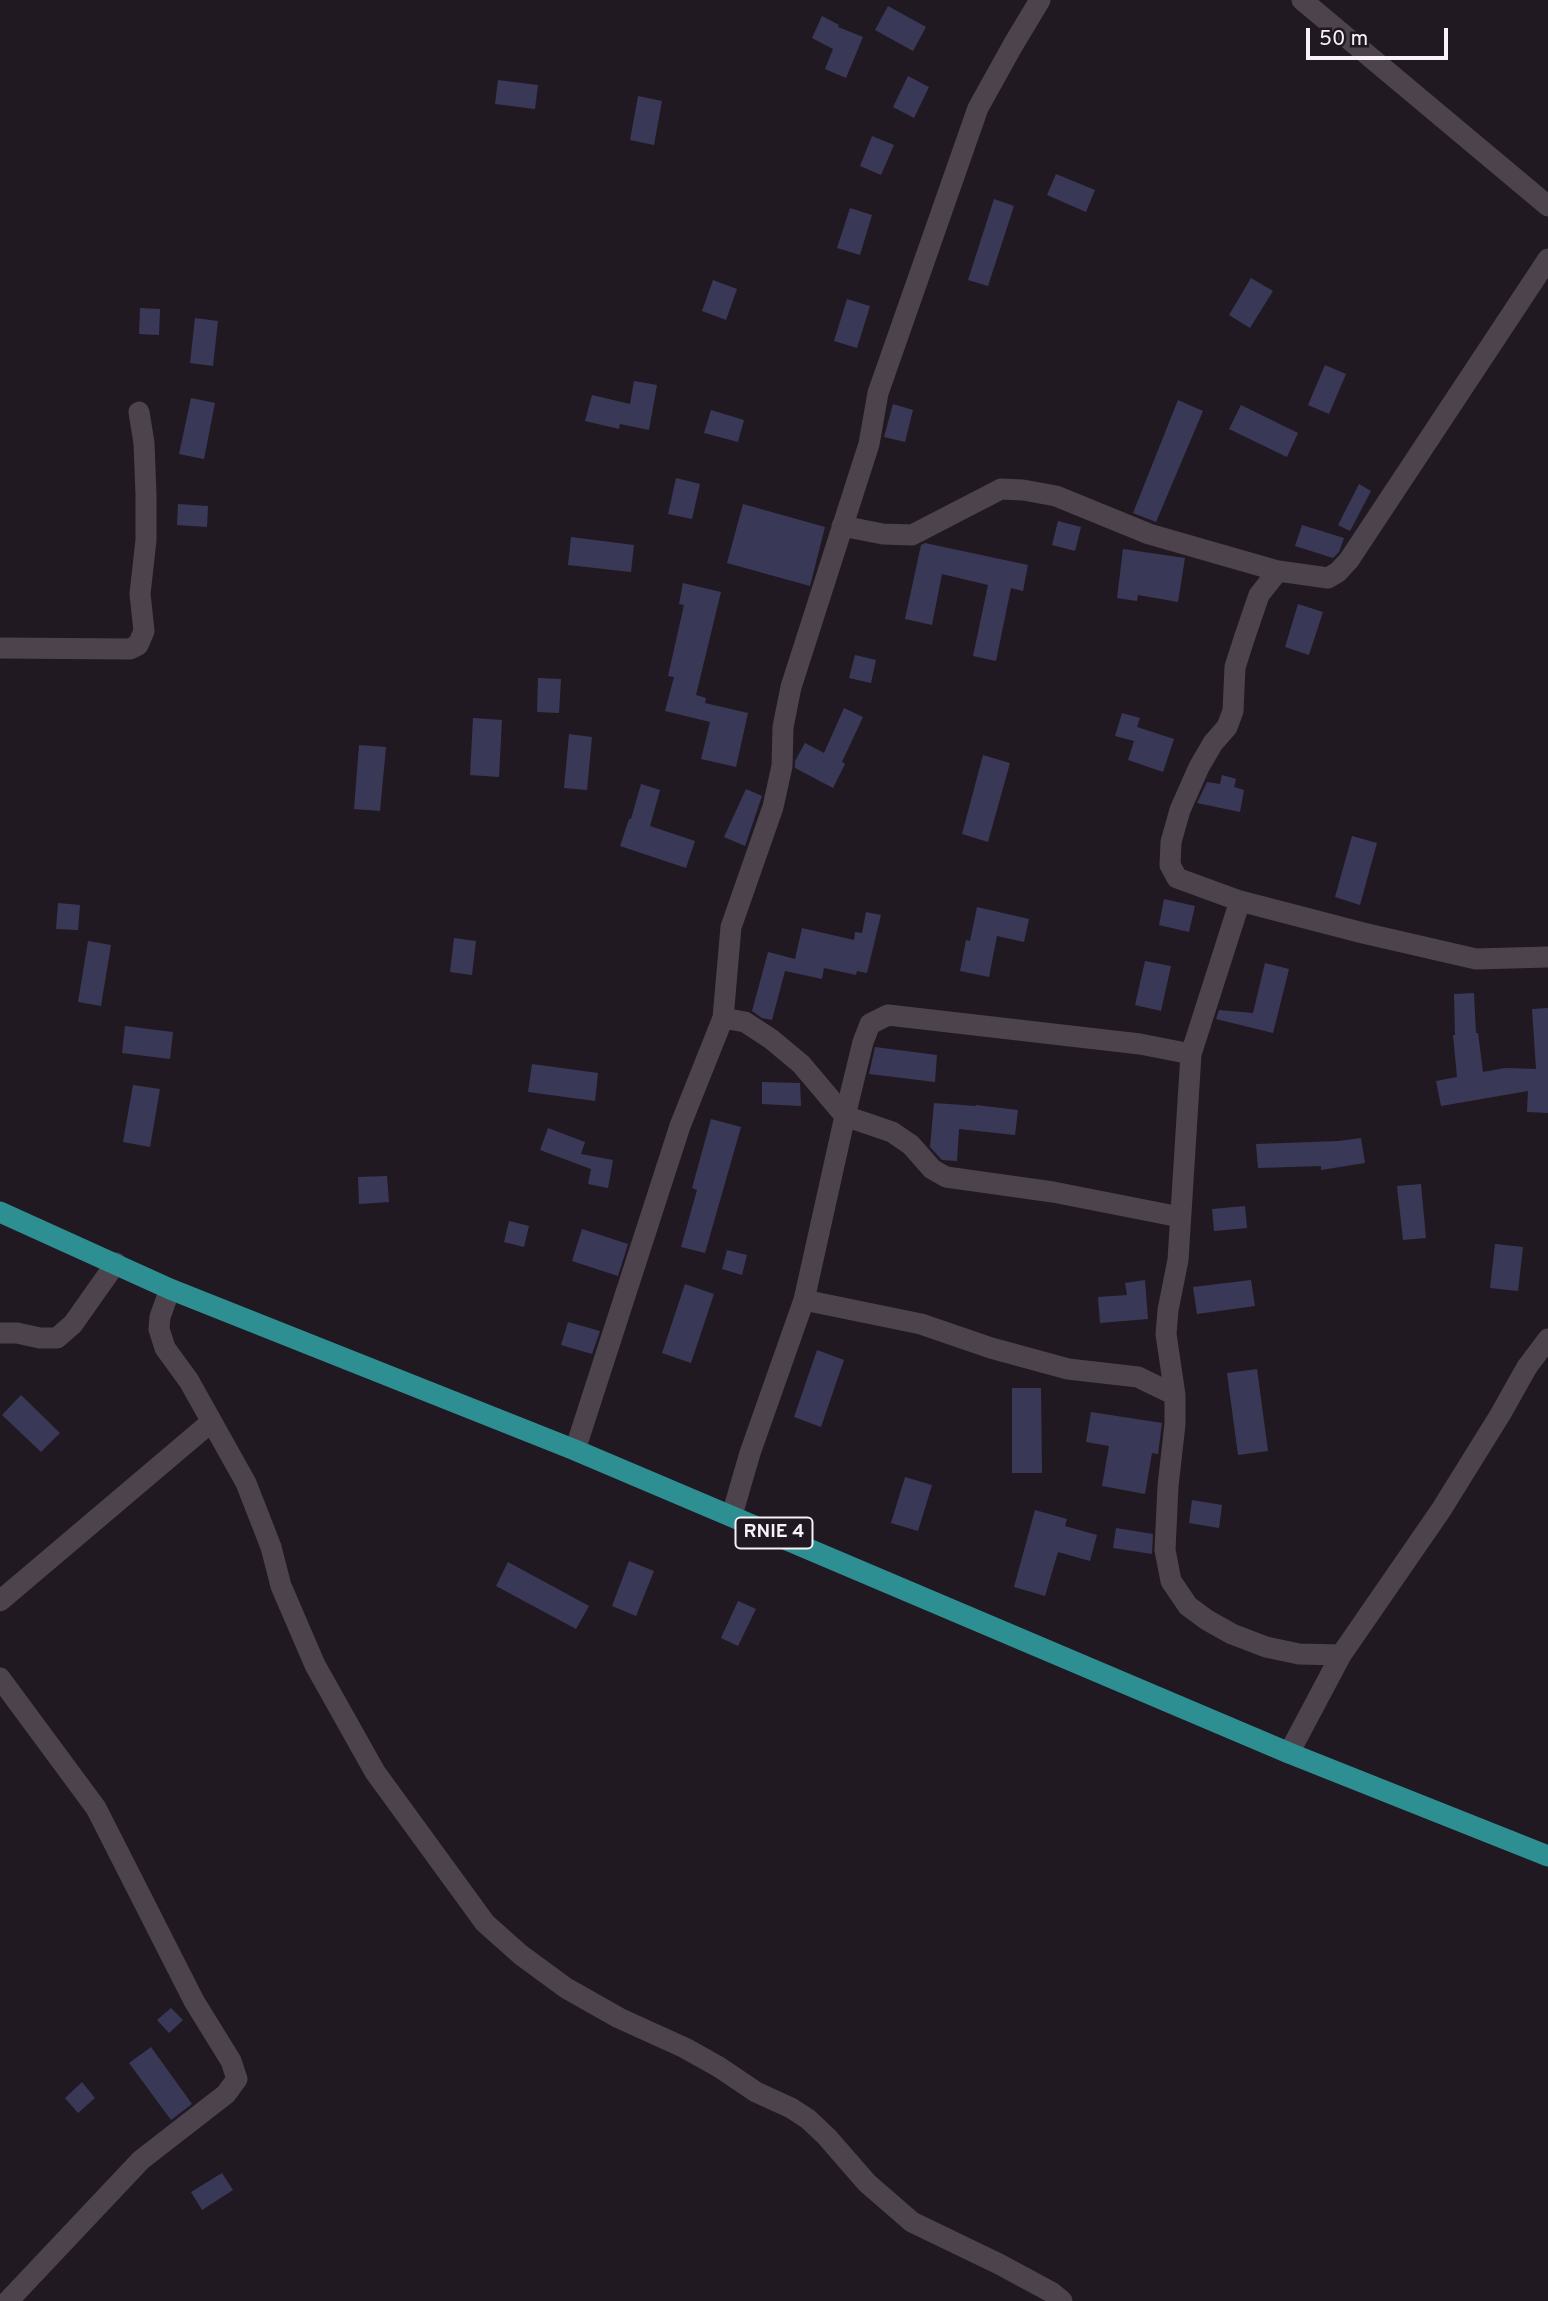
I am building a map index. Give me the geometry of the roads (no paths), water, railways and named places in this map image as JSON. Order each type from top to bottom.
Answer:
[{"type":"main road","name":"RNIE 4","points":[[0,1212],[170,1289],[575,1450],[1289,1753],[1548,1856]]},
{"type":"street","points":[[575,1450],[680,1126],[723,1018],[731,927],[773,807],[782,766],[783,727],[790,687],[869,443],[878,393],[978,108],[1040,0]]},
{"type":"street","points":[[1302,0],[1548,206]]},
{"type":"street","points":[[842,526],[883,534],[912,535],[1001,489],[1023,490],[1056,496],[1149,534],[1279,571],[1328,578],[1349,560],[1548,258]]},
{"type":"street","points":[[0,648],[130,649],[138,645],[144,631],[140,594],[146,540],[144,443],[139,412]]},
{"type":"street","points":[[1248,562],[1259,595]]},
{"type":"street","points":[[1279,571],[1259,595],[1235,667],[1233,711],[1227,727],[1199,766],[1180,810],[1171,842],[1170,865],[1177,878],[1240,901],[1476,959],[1548,957]]},
{"type":"street","points":[[1240,901],[1191,1054],[1178,1260],[1166,1334],[1175,1424],[1168,1486],[1166,1549],[1171,1581],[1188,1606],[1232,1634],[1266,1647],[1299,1654],[1341,1655]]},
{"type":"street","points":[[732,1515],[750,1453],[804,1300],[845,1116],[870,1024],[888,1015],[1140,1044],[1191,1054]]},
{"type":"street","points":[[723,1018],[745,1022],[771,1039],[801,1064],[845,1116],[892,1132],[911,1145],[932,1169],[946,1177],[1053,1192],[1180,1217]]},
{"type":"street","points":[[0,1333],[17,1332],[40,1338],[57,1338],[73,1324],[116,1263]]},
{"type":"street","points":[[170,1289],[160,1317],[159,1329],[165,1348],[189,1381],[210,1423],[246,1483],[271,1547],[281,1586],[316,1665],[375,1772],[485,1923],[521,1955],[566,1988],[619,2018],[685,2048],[756,2092],[808,2119],[867,2183],[912,2222],[1052,2298]]},
{"type":"street","points":[[804,1300],[921,1324],[991,1348],[1068,1369],[1138,1377],[1174,1395]]},
{"type":"street","points":[[1289,1753],[1341,1655],[1441,1510],[1527,1367],[1548,1339]]},
{"type":"street","points":[[0,1601],[210,1423]]},
{"type":"street","points":[[0,1678],[96,1808],[194,2001],[231,2061],[237,2079],[226,2094],[141,2160],[11,2300]]}]
